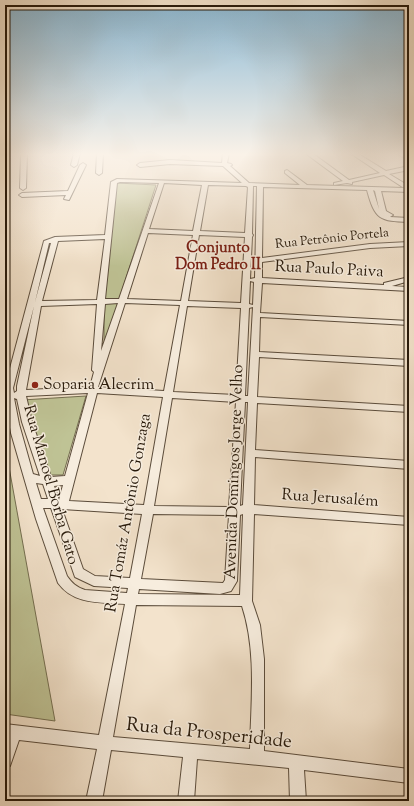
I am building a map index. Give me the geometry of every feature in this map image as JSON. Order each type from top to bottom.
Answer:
[{"type":"street","points":[[95,387],[101,302],[113,191]]},
{"type":"street","points":[[59,503],[69,479],[95,387],[147,231],[159,191]]},
{"type":"street","name":"Rua Tomáz Antônio Gonzaga","points":[[94,801],[132,599],[204,191]]},
{"type":"street","name":"Avenida Domingos Jorge Velho","points":[[254,191],[250,235],[257,311],[250,453],[246,601],[254,625],[258,653],[257,757]]},
{"type":"street","name":"Avenida Domingos Jorge Velho","points":[[227,587],[231,581],[245,306],[259,260],[254,191]]},
{"type":"street","points":[[370,191],[377,213],[380,216],[409,220]]},
{"type":"street","points":[[378,191],[383,212],[391,217],[409,216]]},
{"type":"street","points":[[384,191],[409,193]]},
{"type":"street","points":[[22,195],[70,193],[67,199]]},
{"type":"street","points":[[147,231],[250,235]]},
{"type":"street","name":"Rua Manoel Borba Gato","points":[[107,237],[55,239],[47,241],[33,304],[9,388],[9,421],[62,579],[68,587],[75,592],[85,595],[132,599],[246,601]]},
{"type":"street","name":"Rua Petrônio Portela","points":[[259,260],[370,246],[409,244]]},
{"type":"street","points":[[378,287],[409,279]]},
{"type":"street","name":"Rua Paulo Paiva","points":[[253,280],[409,288]]},
{"type":"street","points":[[33,304],[124,301],[245,306],[257,311],[409,323]]},
{"type":"street","name":"Rua Manoel Borba Gato","points":[[33,304],[21,393],[27,422],[48,481],[59,503],[75,564],[79,573],[94,581],[134,585],[220,589],[227,587]]},
{"type":"street","points":[[255,354],[409,363]]},
{"type":"street","points":[[9,399],[21,393],[95,387],[409,409]]},
{"type":"street","points":[[9,421],[27,422]]},
{"type":"street","points":[[250,453],[409,465]]},
{"type":"street","points":[[29,478],[61,482],[69,479]]},
{"type":"street","name":"Rua Jerusalém","points":[[37,503],[59,503],[148,510],[235,511],[249,509],[409,521]]},
{"type":"street","points":[[5,761],[9,731]]},
{"type":"street","name":"Rua da Prosperidade","points":[[9,731],[106,743],[257,757],[409,776]]},
{"type":"street","points":[[186,801],[191,751]]},
{"type":"street","points":[[296,762],[298,801]]},
{"type":"green space","points":[[116,191],[154,191],[119,300],[104,356],[104,302]]},
{"type":"green space","points":[[86,396],[63,475],[46,475],[22,400]]},
{"type":"green space","points":[[5,445],[55,721],[5,714]]},
{"type":"place","name":"Soparia Alecrim","points":[[35,385]]},
{"type":"district","name":"Conjunto Dom Pedro II","points":[[218,256]]}]
